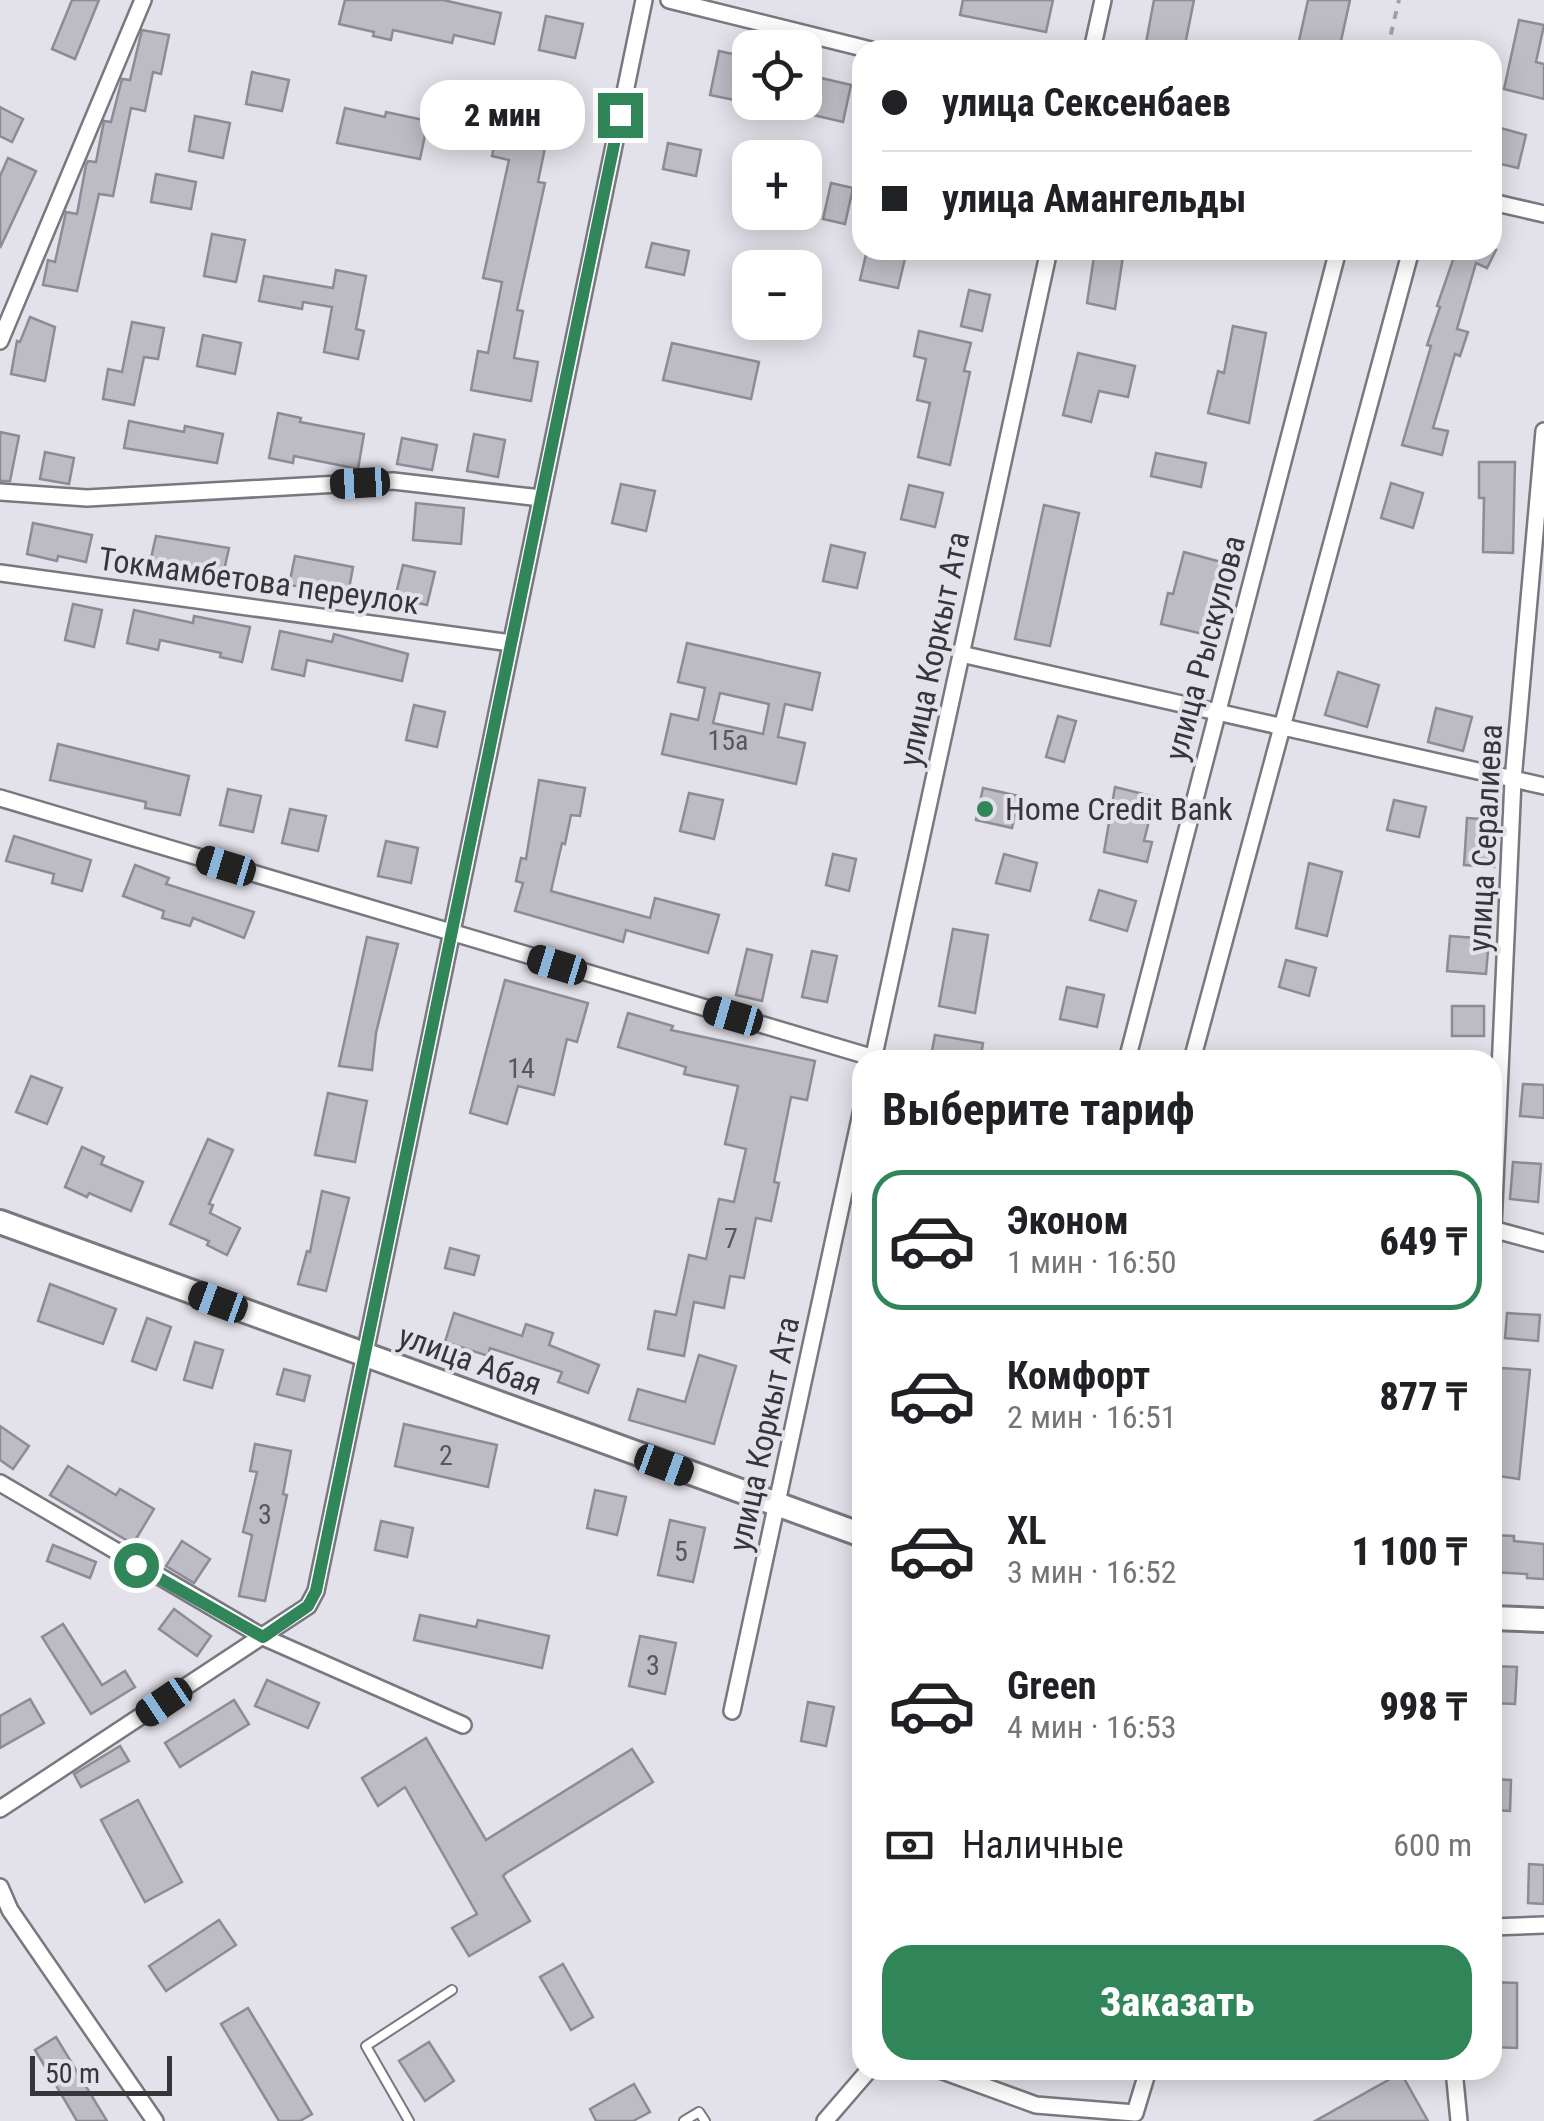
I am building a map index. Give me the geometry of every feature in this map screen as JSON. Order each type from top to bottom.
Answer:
[{"type":"street","points":[[0,340],[144,0]]},
{"type":"street","points":[[0,1809],[308,1606],[316,1591],[644,0]]},
{"type":"street","points":[[670,0],[852,45]]},
{"type":"street","points":[[1094,40],[1102,0]]},
{"type":"street","points":[[1502,204],[1544,214]]},
{"type":"street","name":"улица Коркыт Ата","points":[[878,1050],[1047,260]]},
{"type":"street","name":"улица Рыскулова","points":[[1130,1050],[1335,260]]},
{"type":"street","points":[[1195,1050],[1408,260]]},
{"type":"street","name":"улица Сералиева","points":[[1502,1050],[1513,780],[1544,431]]},
{"type":"street","points":[[0,492],[87,498],[393,481],[541,498]]},
{"type":"street","name":"Токмамбетова переулок","points":[[0,573],[511,643]]},
{"type":"street","points":[[961,654],[1544,786]]},
{"type":"street","points":[[0,798],[852,1052]]},
{"type":"street","name":"улица Коркыт Ата","points":[[732,1712],[852,1155]]},
{"type":"street","name":"улица Абая","points":[[0,1222],[852,1532]]},
{"type":"street","points":[[1502,1231],[1544,1243]]},
{"type":"street","points":[[0,1483],[263,1637],[463,1726]]},
{"type":"street","points":[[1502,1618],[1544,1620]]},
{"type":"street","points":[[0,1887],[10,1910],[156,2121]]},
{"type":"street","points":[[1502,1927],[1544,1925]]},
{"type":"street","points":[[825,2121],[860,2080]]},
{"type":"street","points":[[967,2080],[1036,2105],[1134,2112],[1145,2080]]},
{"type":"street","points":[[1455,2080],[1459,2121]]},
{"type":"lane","points":[[409,2121],[366,2046],[452,1990]]},
{"type":"lane","points":[[684,2121],[699,2112],[705,2121]]},
{"type":"path","points":[[1389,40],[1399,0]]},
{"type":"building","points":[[72,0],[99,0],[75,59],[52,49]]},
{"type":"building","points":[[345,0],[443,0],[501,13],[494,44],[454,35],[452,43],[393,30],[391,40],[339,24]]},
{"type":"building","points":[[963,0],[1053,0],[1046,32],[960,15]]},
{"type":"building","points":[[1154,0],[1194,0],[1186,40],[1146,40]]},
{"type":"building","points":[[1308,0],[1350,0],[1341,40],[1299,40]]},
{"type":"building","points":[[546,16],[583,24],[575,58],[539,50]]},
{"type":"building","points":[[1519,20],[1544,25],[1536,62],[1544,64],[1544,99],[1504,89]]},
{"type":"building","points":[[142,30],[169,35],[161,74],[153,72],[145,111],[131,108],[113,196],[99,194],[77,291],[43,285],[48,260],[55,262],[66,212],[77,214],[86,165],[88,161],[96,162],[104,121],[111,122],[122,79],[130,80]]},
{"type":"building","points":[[719,51],[732,54],[732,100],[710,95]]},
{"type":"building","points":[[252,72],[289,80],[282,111],[246,104]]},
{"type":"building","points":[[822,78],[851,85],[843,122],[822,117]]},
{"type":"building","points":[[0,107],[23,119],[12,142],[0,136]]},
{"type":"building","points":[[345,108],[428,121],[420,159],[337,143]]},
{"type":"building","points":[[195,116],[230,123],[223,158],[189,151]]},
{"type":"building","points":[[500,117],[549,128],[538,182],[545,183],[517,310],[523,311],[514,358],[538,362],[531,401],[471,390],[478,351],[488,353],[502,282],[483,278],[509,160],[492,156]]},
{"type":"building","points":[[1502,128],[1526,135],[1518,168],[1502,164]]},
{"type":"building","points":[[668,143],[701,150],[696,176],[663,169]]},
{"type":"building","points":[[8,158],[36,171],[0,248],[0,176]]},
{"type":"building","points":[[156,174],[196,182],[191,209],[151,202]]},
{"type":"building","points":[[831,183],[852,188],[845,224],[823,219]]},
{"type":"building","points":[[212,234],[245,240],[236,282],[204,276]]},
{"type":"building","points":[[652,243],[689,251],[684,275],[646,267]]},
{"type":"building","points":[[865,260],[905,260],[898,288],[860,280]]},
{"type":"building","points":[[1093,260],[1122,260],[1115,309],[1087,303]]},
{"type":"building","points":[[1453,260],[1491,260],[1487,268],[1476,263],[1457,329],[1468,332],[1460,356],[1455,354],[1433,428],[1448,431],[1442,455],[1402,445],[1431,346],[1427,345],[1440,307],[1437,306]]},
{"type":"building","points":[[336,270],[366,276],[356,329],[364,331],[358,359],[324,352],[332,307],[303,302],[302,309],[259,301],[264,276],[333,288]]},
{"type":"building","points":[[969,290],[990,295],[982,331],[961,326]]},
{"type":"building","points":[[30,317],[55,327],[45,381],[11,374],[17,341],[20,342]]},
{"type":"building","points":[[132,322],[164,328],[158,359],[144,357],[134,405],[103,399],[108,369],[122,372]]},
{"type":"building","points":[[1233,326],[1266,333],[1249,423],[1208,413],[1218,371],[1224,373]]},
{"type":"building","points":[[919,331],[971,343],[964,371],[970,372],[950,465],[918,457],[930,403],[917,400],[926,359],[914,356]]},
{"type":"building","points":[[203,335],[241,343],[235,374],[197,366]]},
{"type":"building","points":[[672,343],[759,362],[751,399],[663,380]]},
{"type":"building","points":[[1078,353],[1135,366],[1128,397],[1099,391],[1091,422],[1063,415]]},
{"type":"building","points":[[278,413],[301,418],[300,422],[364,434],[358,469],[294,456],[293,463],[269,458]]},
{"type":"building","points":[[129,421],[184,432],[185,426],[223,434],[217,463],[124,448]]},
{"type":"building","points":[[0,432],[19,436],[10,481],[0,481]]},
{"type":"building","points":[[474,434],[505,440],[498,477],[467,471]]},
{"type":"building","points":[[402,438],[437,445],[432,470],[397,464]]},
{"type":"building","points":[[45,452],[74,458],[69,484],[40,479]]},
{"type":"building","points":[[1156,453],[1206,463],[1201,487],[1151,476]]},
{"type":"building","points":[[1479,462],[1515,462],[1513,553],[1483,552],[1484,498],[1479,498]]},
{"type":"building","points":[[1391,483],[1423,493],[1413,528],[1381,518]]},
{"type":"building","points":[[621,484],[655,491],[646,531],[612,523]]},
{"type":"building","points":[[909,485],[943,493],[935,527],[901,519]]},
{"type":"building","points":[[416,503],[464,508],[461,544],[413,540]]},
{"type":"building","points":[[1044,505],[1079,513],[1050,646],[1015,639]]},
{"type":"building","points":[[33,523],[92,535],[86,562],[27,554]]},
{"type":"building","points":[[156,536],[229,548],[223,575],[182,567],[180,574],[149,567]]},
{"type":"building","points":[[831,545],[865,553],[857,588],[823,581]]},
{"type":"building","points":[[1184,552],[1221,562],[1203,634],[1161,624]]},
{"type":"building","points":[[295,556],[353,567],[348,594],[289,585]]},
{"type":"building","points":[[403,565],[435,572],[427,605],[395,598]]},
{"type":"building","points":[[73,604],[102,610],[94,647],[65,640]]},
{"type":"building","points":[[134,610],[193,623],[194,616],[250,627],[242,662],[220,657],[221,653],[160,640],[158,650],[127,643]]},
{"type":"building","points":[[280,631],[332,642],[334,634],[408,654],[402,681],[307,660],[304,676],[272,669]]},
{"type":"building","points":[[687,643],[820,673],[812,710],[785,704],[778,737],[805,743],[796,784],[662,754],[671,714],[698,720],[705,688],[678,682]],"holes":[[[720,693],[769,704],[763,734],[713,723]]]},
{"type":"building","points":[[1338,672],[1379,685],[1367,727],[1325,715]]},
{"type":"building","points":[[414,705],[445,712],[437,747],[406,740]]},
{"type":"building","points":[[1436,708],[1472,717],[1463,751],[1428,742]]},
{"type":"building","points":[[1058,716],[1076,721],[1064,762],[1046,757]]},
{"type":"building","points":[[58,744],[189,776],[180,815],[145,808],[146,802],[50,780]]},
{"type":"building","points":[[539,780],[585,788],[580,816],[571,815],[551,891],[650,918],[655,898],[719,915],[708,953],[626,930],[623,942],[515,911],[523,883],[516,881],[521,858],[526,859]]},
{"type":"building","points":[[1115,787],[1155,797],[1144,841],[1152,842],[1147,862],[1104,852]]},
{"type":"building","points":[[983,788],[1019,796],[1012,828],[976,820]]},
{"type":"building","points":[[228,789],[261,796],[253,832],[220,825]]},
{"type":"building","points":[[689,793],[723,800],[714,839],[680,831]]},
{"type":"building","points":[[1394,800],[1426,807],[1419,837],[1387,830]]},
{"type":"building","points":[[290,809],[326,816],[318,851],[282,843]]},
{"type":"building","points":[[1467,818],[1497,820],[1494,867],[1464,865]]},
{"type":"building","points":[[14,836],[91,860],[82,891],[52,883],[54,874],[6,861]]},
{"type":"building","points":[[386,841],[418,848],[411,883],[378,876]]},
{"type":"building","points":[[833,854],[856,859],[849,891],[826,885]]},
{"type":"building","points":[[1004,854],[1037,863],[1030,891],[996,883]]},
{"type":"building","points":[[1309,863],[1342,872],[1327,936],[1296,928]]},
{"type":"building","points":[[135,865],[169,878],[166,884],[254,912],[244,938],[193,918],[190,926],[162,918],[164,911],[123,896]]},
{"type":"building","points":[[1099,890],[1136,901],[1127,931],[1090,920]]},
{"type":"building","points":[[953,929],[988,935],[975,1013],[939,1006]]},
{"type":"building","points":[[1450,936],[1489,939],[1486,974],[1447,971]]},
{"type":"building","points":[[367,937],[398,944],[376,1033],[372,1070],[339,1066]]},
{"type":"building","points":[[747,949],[772,955],[762,1001],[736,995]]},
{"type":"building","points":[[812,951],[837,956],[827,1002],[802,997]]},
{"type":"building","points":[[1286,960],[1316,968],[1309,996],[1279,987]]},
{"type":"building","points":[[505,980],[588,1003],[577,1042],[567,1039],[554,1095],[518,1086],[507,1124],[470,1113]]},
{"type":"building","points":[[1067,987],[1104,995],[1097,1027],[1060,1019]]},
{"type":"building","points":[[1452,1006],[1484,1006],[1484,1036],[1452,1036]]},
{"type":"building","points":[[628,1013],[673,1026],[671,1030],[815,1061],[807,1100],[791,1097],[774,1182],[779,1183],[771,1221],[756,1218],[744,1278],[730,1276],[724,1308],[694,1302],[684,1356],[648,1349],[655,1311],[676,1315],[689,1255],[706,1259],[719,1199],[734,1202],[746,1149],[725,1144],[738,1086],[684,1074],[686,1067],[618,1047]]},
{"type":"building","points":[[935,1035],[983,1043],[982,1050],[932,1050]]},
{"type":"building","points":[[31,1076],[62,1088],[47,1124],[16,1112]]},
{"type":"building","points":[[1523,1084],[1544,1085],[1544,1118],[1520,1116]]},
{"type":"building","points":[[328,1093],[367,1101],[355,1162],[315,1155]]},
{"type":"building","points":[[208,1139],[233,1150],[209,1204],[213,1205],[210,1213],[240,1228],[227,1255],[207,1245],[209,1241],[170,1224]]},
{"type":"building","points":[[82,1147],[104,1157],[101,1164],[143,1182],[131,1211],[65,1187]]},
{"type":"building","points":[[1513,1162],[1541,1164],[1538,1202],[1510,1199]]},
{"type":"building","points":[[322,1191],[349,1198],[326,1291],[298,1284],[307,1251],[310,1252]]},
{"type":"building","points":[[450,1248],[479,1256],[474,1275],[445,1268]]},
{"type":"building","points":[[50,1284],[116,1309],[103,1344],[38,1321]]},
{"type":"building","points":[[454,1313],[522,1336],[526,1324],[553,1333],[549,1345],[599,1365],[588,1393],[558,1382],[562,1372],[490,1348],[488,1356],[445,1342]]},
{"type":"building","points":[[1507,1313],[1540,1315],[1538,1341],[1505,1338]]},
{"type":"building","points":[[147,1318],[171,1327],[156,1370],[132,1361]]},
{"type":"building","points":[[195,1342],[223,1350],[212,1388],[184,1380]]},
{"type":"building","points":[[699,1355],[736,1366],[714,1444],[629,1420],[638,1389],[685,1402]]},
{"type":"building","points":[[1502,1368],[1530,1370],[1519,1479],[1502,1476]]},
{"type":"building","points":[[284,1369],[310,1376],[304,1401],[277,1394]]},
{"type":"building","points":[[404,1424],[497,1445],[488,1487],[395,1466]]},
{"type":"building","points":[[0,1426],[29,1446],[13,1469],[0,1460]]},
{"type":"building","points":[[255,1444],[291,1451],[283,1494],[287,1495],[265,1601],[239,1596],[252,1535],[243,1532],[257,1472],[250,1471]]},
{"type":"building","points":[[68,1466],[116,1495],[120,1489],[154,1509],[133,1544],[50,1495]]},
{"type":"building","points":[[595,1490],[626,1497],[617,1535],[587,1528]]},
{"type":"building","points":[[670,1520],[705,1528],[693,1582],[658,1575]]},
{"type":"building","points":[[381,1521],[413,1528],[407,1557],[375,1550]]},
{"type":"building","points":[[1502,1535],[1514,1536],[1514,1541],[1544,1544],[1544,1579],[1527,1578],[1527,1574],[1502,1573]]},
{"type":"building","points":[[182,1541],[210,1559],[194,1583],[166,1566]]},
{"type":"building","points":[[53,1545],[96,1562],[90,1578],[47,1561]]},
{"type":"building","points":[[174,1609],[211,1636],[197,1656],[159,1629]]},
{"type":"building","points":[[420,1615],[476,1627],[478,1620],[549,1636],[542,1668],[414,1640]]},
{"type":"building","points":[[63,1624],[102,1685],[125,1671],[135,1687],[91,1714],[42,1637]]},
{"type":"building","points":[[640,1636],[676,1643],[665,1694],[629,1686]]},
{"type":"building","points":[[1502,1666],[1517,1667],[1515,1704],[1502,1703]]},
{"type":"building","points":[[267,1680],[319,1703],[308,1728],[255,1706]]},
{"type":"building","points":[[30,1699],[44,1723],[0,1748],[0,1716]]},
{"type":"building","points":[[234,1700],[249,1724],[180,1767],[165,1743]]},
{"type":"building","points":[[808,1702],[834,1707],[826,1746],[801,1741]]},
{"type":"building","points":[[426,1738],[486,1840],[632,1749],[653,1782],[506,1873],[503,1876],[530,1921],[469,1956],[452,1928],[477,1914],[405,1787],[378,1806],[362,1778]]},
{"type":"building","points":[[120,1746],[129,1761],[81,1787],[74,1774]]},
{"type":"building","points":[[1502,1780],[1511,1780],[1510,1811],[1502,1811]]},
{"type":"building","points":[[138,1800],[182,1882],[145,1902],[101,1820]]},
{"type":"building","points":[[1529,1864],[1544,1865],[1544,1904],[1528,1903]]},
{"type":"building","points":[[219,1920],[236,1945],[166,1991],[149,1966]]},
{"type":"building","points":[[563,1964],[593,2017],[571,2030],[540,1977]]},
{"type":"building","points":[[1502,1982],[1517,1983],[1517,2048],[1502,2047]]},
{"type":"building","points":[[248,2008],[312,2114],[300,2121],[279,2121],[221,2024]]},
{"type":"building","points":[[56,2037],[107,2121],[77,2121],[35,2050]]},
{"type":"building","points":[[429,2042],[454,2081],[425,2101],[399,2061]]},
{"type":"building","points":[[1388,2080],[1405,2080],[1428,2121],[1315,2121]]},
{"type":"building","points":[[634,2084],[650,2112],[633,2121],[596,2121],[590,2109]]},
{"type":"place","name":"Home Credit Bank","points":[[985,809]]},
{"type":"route","points":[[136,1565],[263,1637],[308,1606],[316,1591],[620,115]]}]
